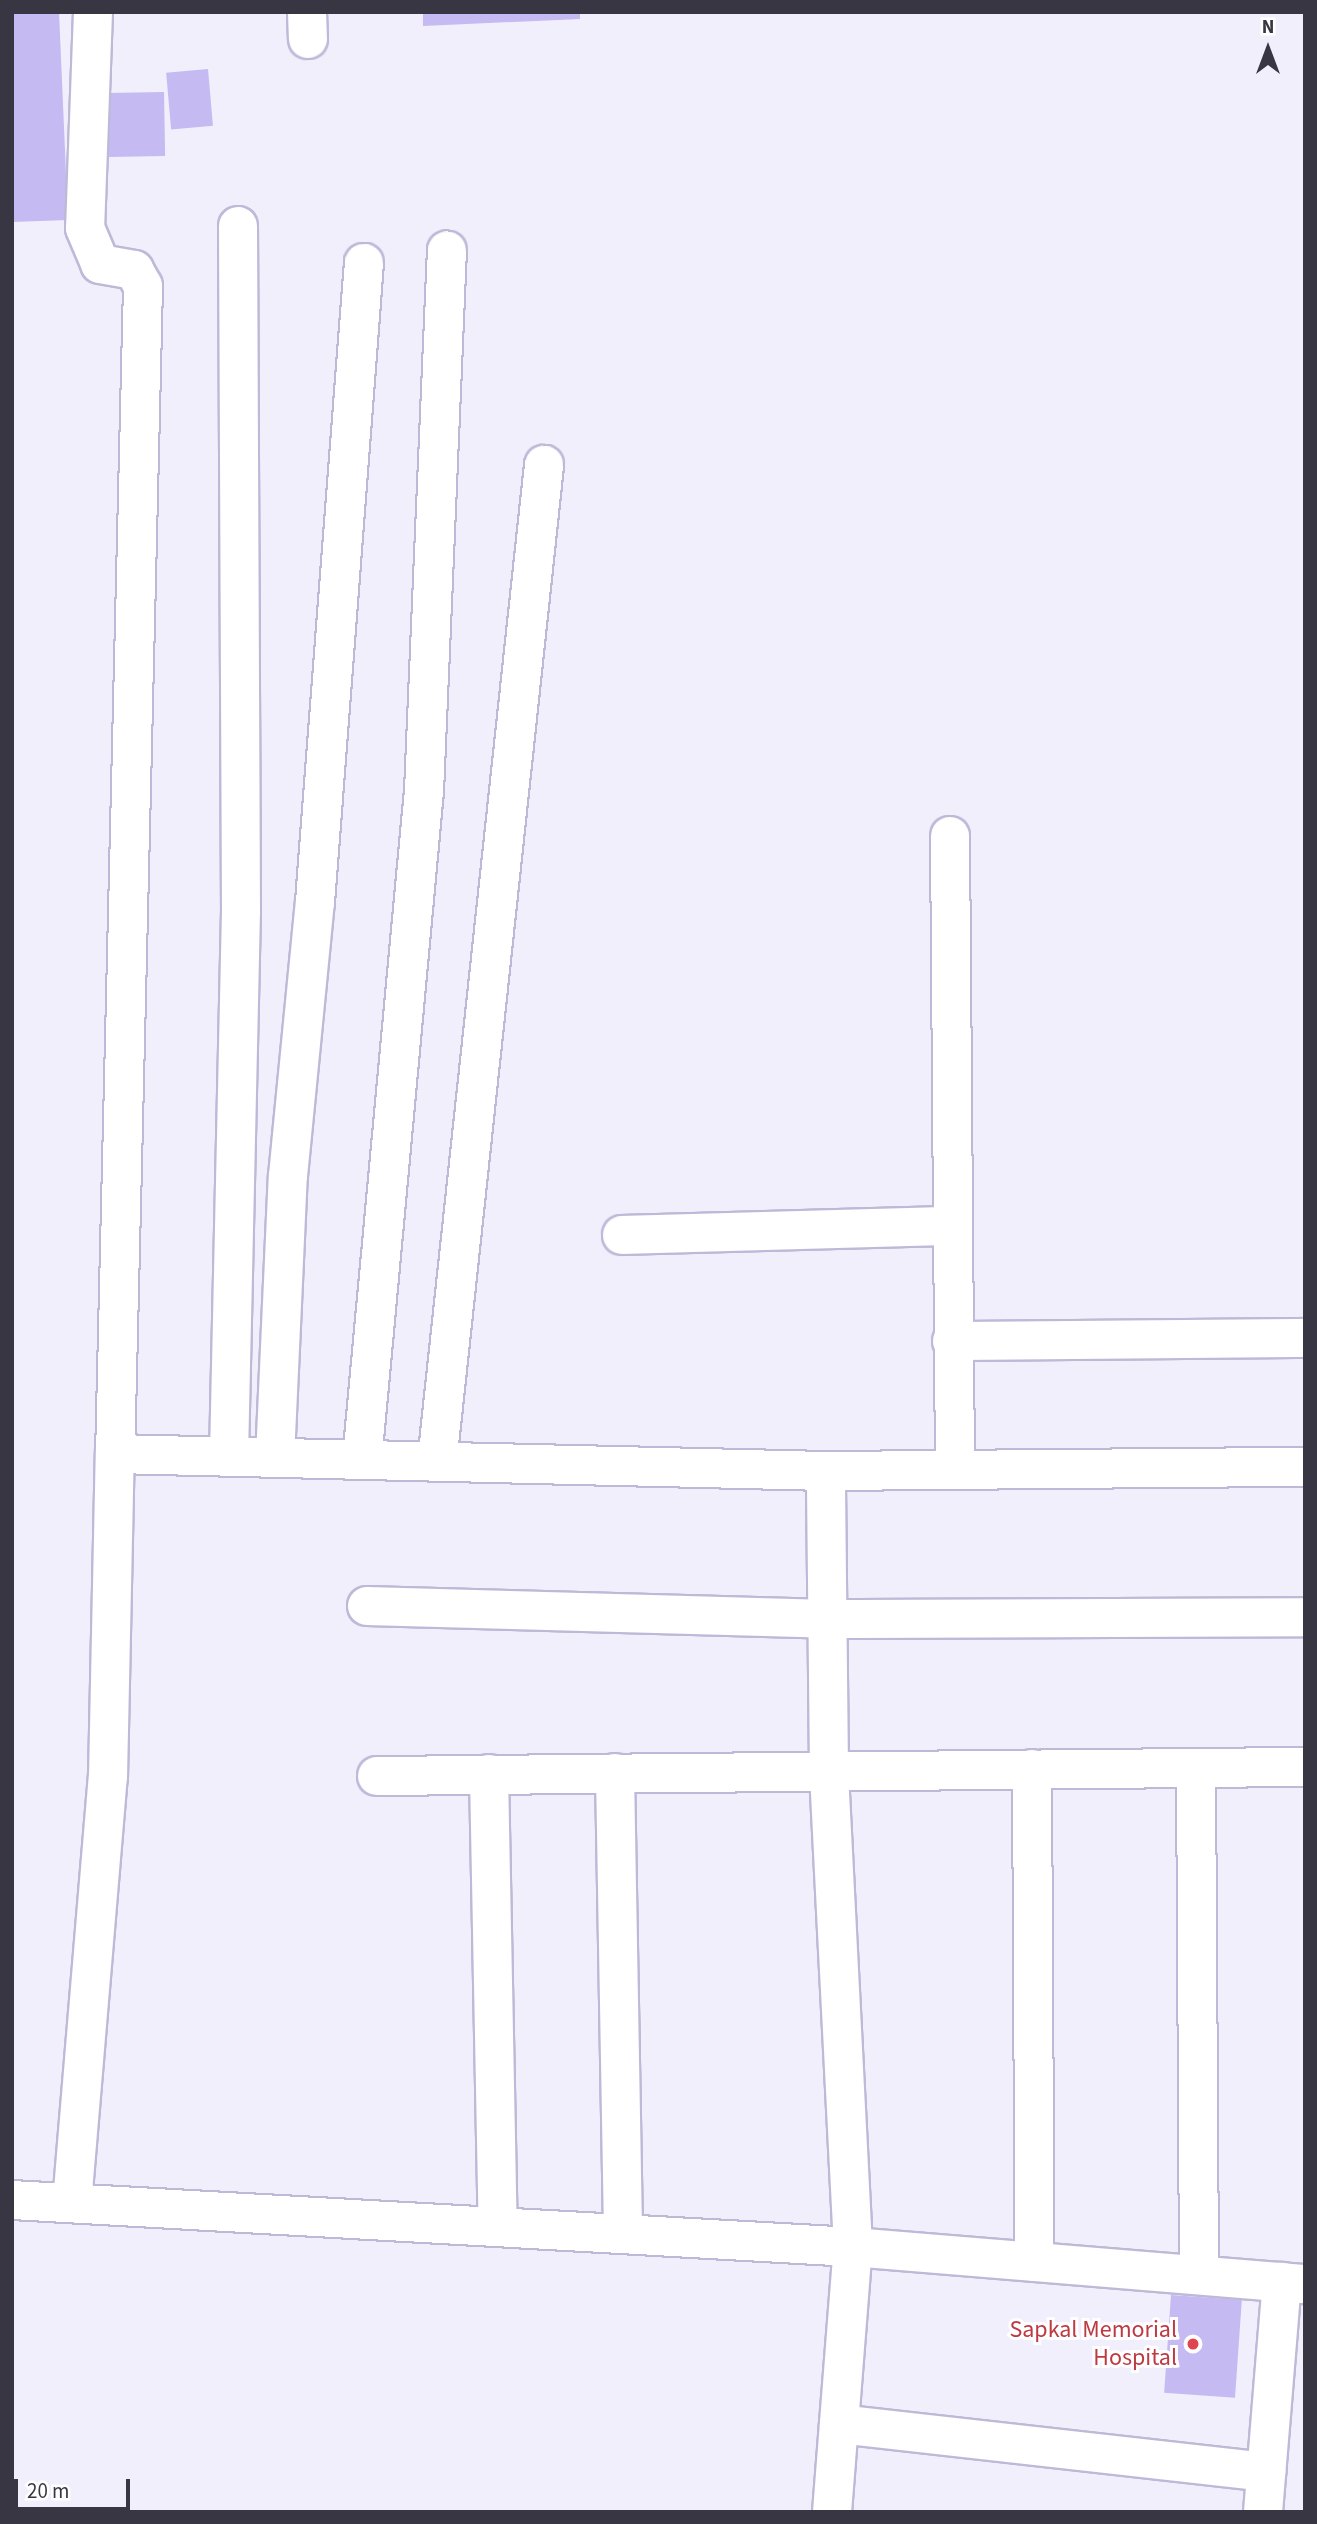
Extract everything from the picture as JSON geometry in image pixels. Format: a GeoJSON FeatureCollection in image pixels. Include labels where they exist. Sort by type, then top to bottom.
{"type":"FeatureCollection","features":[{"type":"Feature","properties":{"kind":"street"},"geometry":{"type":"LineString","coordinates":[[72,2203],[107,1777],[143,286],[134,270],[100,264],[85,228],[93,12]]}},
{"type":"Feature","properties":{"kind":"street"},"geometry":{"type":"LineString","coordinates":[[229,1457],[241,912],[238,226]]}},
{"type":"Feature","properties":{"kind":"street"},"geometry":{"type":"LineString","coordinates":[[362,1460],[424,791],[447,250]]}},
{"type":"Feature","properties":{"kind":"street"},"geometry":{"type":"LineString","coordinates":[[275,1458],[288,1176],[315,902],[364,263]]}},
{"type":"Feature","properties":{"kind":"street"},"geometry":{"type":"LineString","coordinates":[[437,1462],[544,465]]}},
{"type":"Feature","properties":{"kind":"street"},"geometry":{"type":"LineString","coordinates":[[950,836],[955,1469]]}},
{"type":"Feature","properties":{"kind":"street"},"geometry":{"type":"LineString","coordinates":[[622,1235],[953,1226]]}},
{"type":"Feature","properties":{"kind":"street"},"geometry":{"type":"LineString","coordinates":[[952,1341],[1305,1338]]}},
{"type":"Feature","properties":{"kind":"street"},"geometry":{"type":"LineString","coordinates":[[115,1454],[826,1471],[1305,1467]]}},
{"type":"Feature","properties":{"kind":"street"},"geometry":{"type":"LineString","coordinates":[[826,1471],[829,1771],[853,2247],[832,2512]]}},
{"type":"Feature","properties":{"kind":"street"},"geometry":{"type":"LineString","coordinates":[[367,1606],[828,1619],[1305,1617]]}},
{"type":"Feature","properties":{"kind":"street"},"geometry":{"type":"LineString","coordinates":[[377,1776],[1305,1767]]}},
{"type":"Feature","properties":{"kind":"street"},"geometry":{"type":"LineString","coordinates":[[1196,1768],[1199,2275]]}},
{"type":"Feature","properties":{"kind":"street"},"geometry":{"type":"LineString","coordinates":[[1032,1769],[1035,2262]]}},
{"type":"Feature","properties":{"kind":"street"},"geometry":{"type":"LineString","coordinates":[[615,1773],[623,2234]]}},
{"type":"Feature","properties":{"kind":"street"},"geometry":{"type":"LineString","coordinates":[[489,1774],[498,2227]]}},
{"type":"Feature","properties":{"kind":"street"},"geometry":{"type":"LineString","coordinates":[[12,2200],[853,2247],[1293,2283],[1266,2472],[1263,2512]]}},
{"type":"Feature","properties":{"kind":"street"},"geometry":{"type":"LineString","coordinates":[[839,2424],[1266,2472]]}},
{"type":"Feature","properties":{"kind":"building"},"geometry":{"type":"Polygon","coordinates":[[[59,12],[68,220],[12,222],[12,14],[59,12]]]}},
{"type":"Feature","properties":{"kind":"building"},"geometry":{"type":"Polygon","coordinates":[[[423,12],[580,12],[580,19],[423,26],[423,12]]]}},
{"type":"Feature","properties":{"kind":"building"},"geometry":{"type":"Polygon","coordinates":[[[208,69],[213,126],[171,129],[166,73],[208,69]]]}},
{"type":"Feature","properties":{"kind":"building"},"geometry":{"type":"Polygon","coordinates":[[[164,92],[165,156],[107,157],[106,93],[164,92]]]}},
{"type":"Feature","properties":{"kind":"building"},"geometry":{"type":"Polygon","coordinates":[[[1171,2295],[1242,2300],[1235,2398],[1164,2393],[1171,2295]]]}},
{"type":"Feature","properties":{"kind":"place","name":"Sapkal Memorial Hospital"},"geometry":{"type":"Point","coordinates":[1193,2344]}}]}
